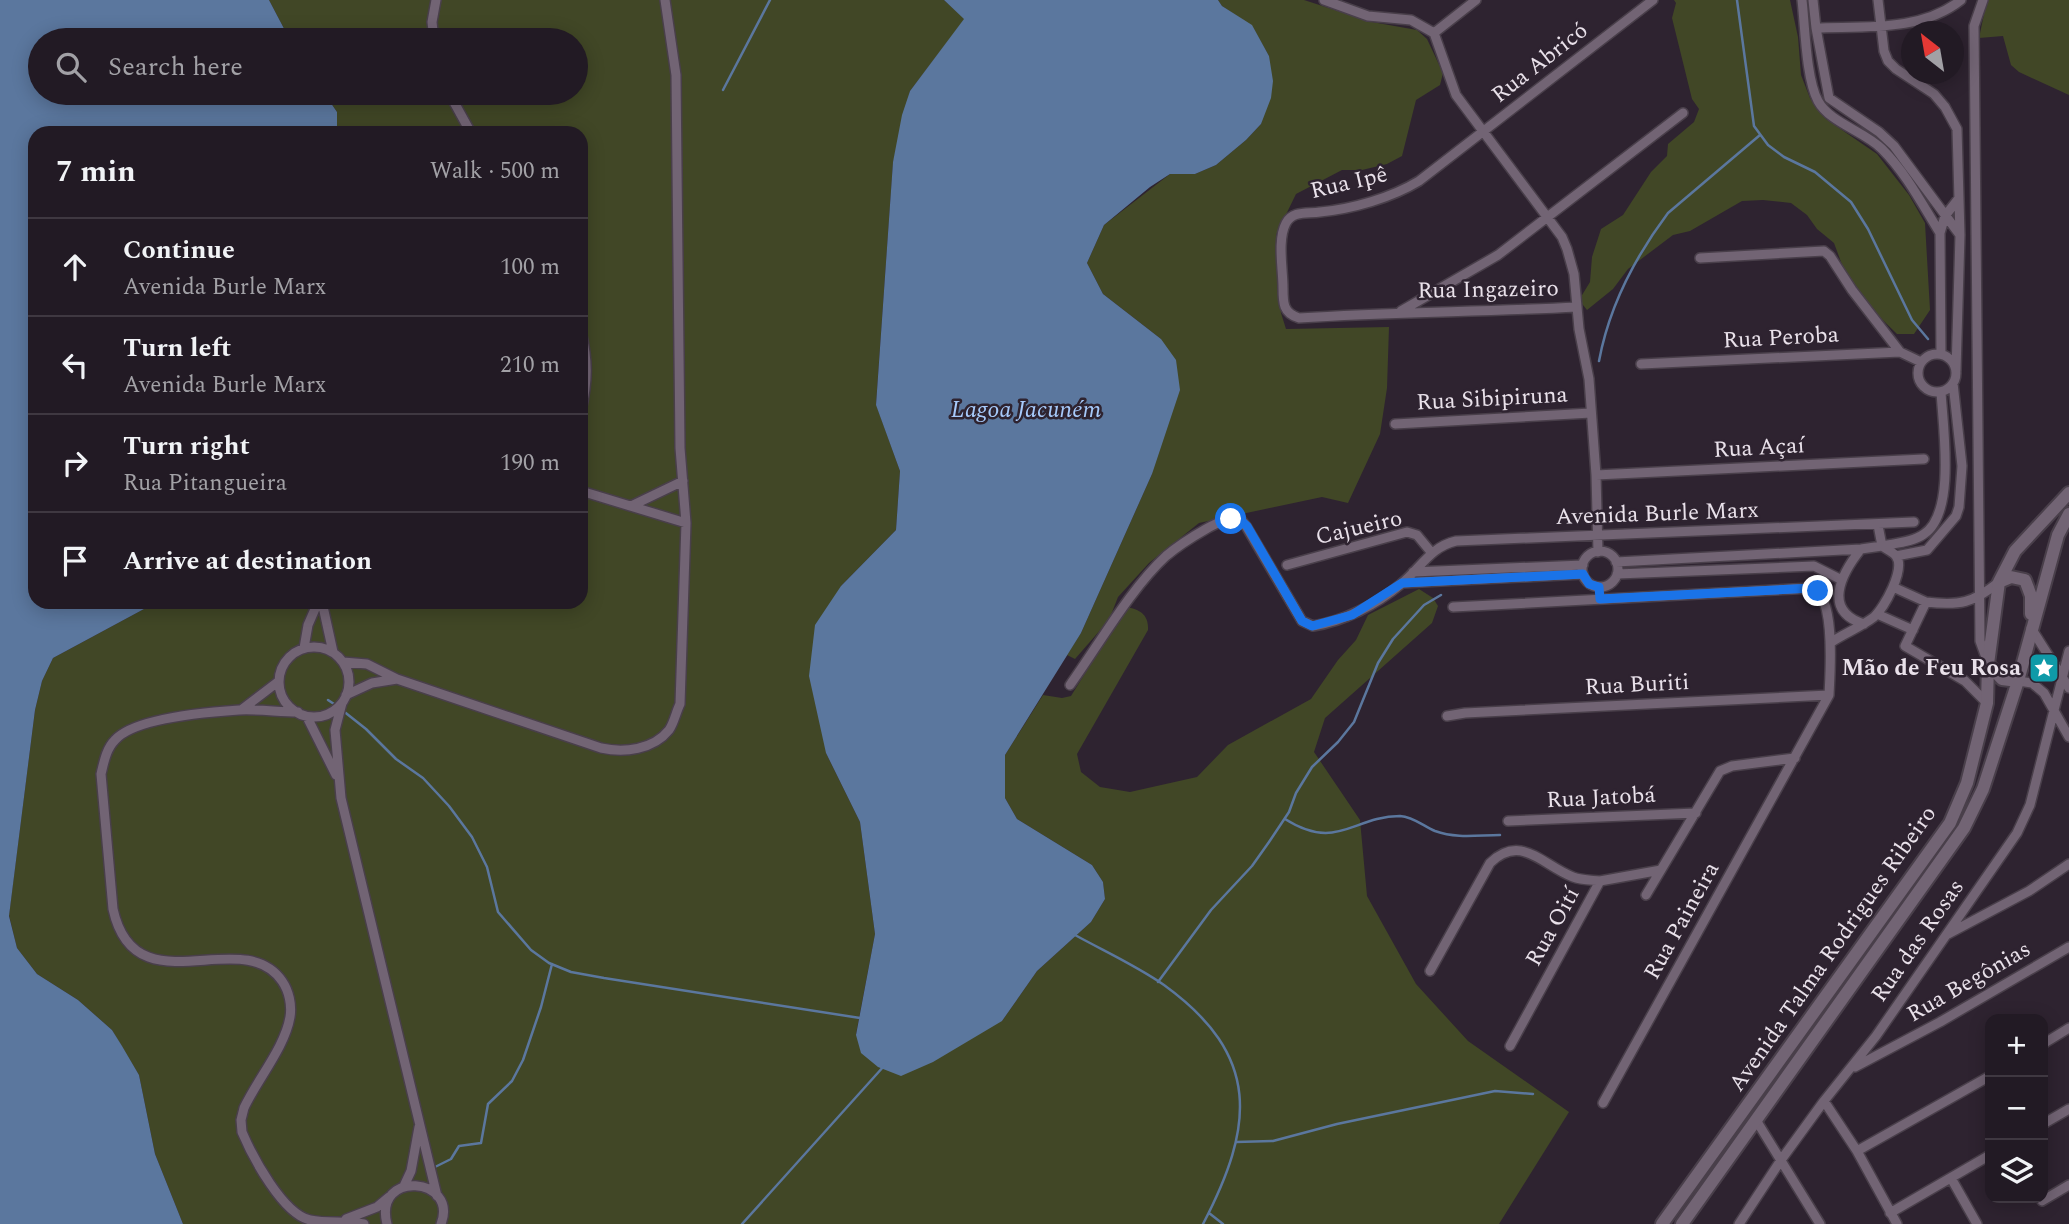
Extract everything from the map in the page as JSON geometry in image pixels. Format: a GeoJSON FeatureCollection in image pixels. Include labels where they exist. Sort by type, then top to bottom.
{"type":"FeatureCollection","features":[{"type":"Feature","properties":{"kind":"main road","name":"Avenida Talma Rodrigues Ribeiro"},"geometry":{"type":"LineString","coordinates":[[1662,1224],[1950,823],[1967,783],[1987,703],[1988,663],[1999,582],[2015,551],[2069,493]]}},
{"type":"Feature","properties":{"kind":"main road","name":"Avenida Talma Rodrigues Ribeiro"},"geometry":{"type":"LineString","coordinates":[[1682,1224],[1964,828],[1983,789],[2018,681],[2058,535],[2069,514]]}},
{"type":"Feature","properties":{"kind":"main road"},"geometry":{"type":"LineString","coordinates":[[1999,582],[2011,577],[2025,580],[2031,596],[2031,628]]}},
{"type":"Feature","properties":{"kind":"main road"},"geometry":{"type":"LineString","coordinates":[[1988,663],[2002,679],[2018,681]]}},
{"type":"Feature","properties":{"kind":"street"},"geometry":{"type":"LineString","coordinates":[[433,28],[436,0]]}},
{"type":"Feature","properties":{"kind":"street"},"geometry":{"type":"LineString","coordinates":[[343,662],[367,664],[397,679],[619,752],[654,742],[669,729],[680,704],[686,523],[680,448],[676,75],[665,0]]}},
{"type":"Feature","properties":{"kind":"street"},"geometry":{"type":"LineString","coordinates":[[1324,0],[1368,16],[1411,20],[1433,33],[1456,95],[1567,249],[1574,274],[1589,379],[1598,552]]}},
{"type":"Feature","properties":{"kind":"street"},"geometry":{"type":"LineString","coordinates":[[1433,33],[1476,0]]}},
{"type":"Feature","properties":{"kind":"street","name":"Rua Abricó"},"geometry":{"type":"LineString","coordinates":[[1483,131],[1653,0]]}},
{"type":"Feature","properties":{"kind":"street"},"geometry":{"type":"LineString","coordinates":[[1802,0],[1812,88],[1818,102],[1880,147],[1902,172],[1940,233]]}},
{"type":"Feature","properties":{"kind":"street"},"geometry":{"type":"LineString","coordinates":[[1813,0],[1829,98],[1879,132],[1894,146],[1960,235]]}},
{"type":"Feature","properties":{"kind":"street"},"geometry":{"type":"LineString","coordinates":[[1878,0],[1884,51],[1888,61],[1934,94],[1957,129],[1960,235],[1954,383],[1962,466],[1959,507],[1956,516],[1927,550],[1896,556]]}},
{"type":"Feature","properties":{"kind":"street"},"geometry":{"type":"LineString","coordinates":[[1816,27],[1882,25],[1925,20],[1946,12],[1961,0]]}},
{"type":"Feature","properties":{"kind":"street"},"geometry":{"type":"LineString","coordinates":[[1983,0],[1974,26],[1980,641],[1988,663]]}},
{"type":"Feature","properties":{"kind":"street"},"geometry":{"type":"LineString","coordinates":[[456,105],[467,126]]}},
{"type":"Feature","properties":{"kind":"street"},"geometry":{"type":"LineString","coordinates":[[1399,312],[1498,255],[1683,113]]}},
{"type":"Feature","properties":{"kind":"street","name":"Rua Ipê"},"geometry":{"type":"LineString","coordinates":[[1399,312],[1299,318],[1292,316],[1283,304],[1282,235],[1286,222],[1297,214],[1347,208],[1407,188],[1483,131]]}},
{"type":"Feature","properties":{"kind":"street"},"geometry":{"type":"LineString","coordinates":[[1941,354],[1940,233],[1945,216],[1959,198]]}},
{"type":"Feature","properties":{"kind":"street"},"geometry":{"type":"LineString","coordinates":[[1700,258],[1824,251],[1900,352]]}},
{"type":"Feature","properties":{"kind":"street","name":"Rua Ingazeiro"},"geometry":{"type":"LineString","coordinates":[[1399,312],[1481,312],[1577,307]]}},
{"type":"Feature","properties":{"kind":"street","name":"Rua Peroba"},"geometry":{"type":"LineString","coordinates":[[1641,364],[1900,352],[1921,362]]}},
{"type":"Feature","properties":{"kind":"street"},"geometry":{"type":"LineString","coordinates":[[1954,383],[1941,393],[1928,391],[1917,375],[1921,362],[1929,355],[1941,354],[1948,357],[1956,371]]}},
{"type":"Feature","properties":{"kind":"street","name":"Avenida Burle Marx"},"geometry":{"type":"LineString","coordinates":[[1616,562],[1861,549],[1923,535],[1934,526],[1940,516],[1945,491],[1941,393]]}},
{"type":"Feature","properties":{"kind":"street","name":"Rua Sibipiruna"},"geometry":{"type":"LineString","coordinates":[[1395,424],[1591,413]]}},
{"type":"Feature","properties":{"kind":"street","name":"Rua Açaí"},"geometry":{"type":"LineString","coordinates":[[1596,475],[1924,459]]}},
{"type":"Feature","properties":{"kind":"street"},"geometry":{"type":"LineString","coordinates":[[631,506],[683,481]]}},
{"type":"Feature","properties":{"kind":"street"},"geometry":{"type":"LineString","coordinates":[[588,493],[686,523]]}},
{"type":"Feature","properties":{"kind":"street","name":"Avenida Burle Marx"},"geometry":{"type":"LineString","coordinates":[[1070,685],[1140,585],[1164,558],[1181,544],[1219,522],[1238,518],[1307,625],[1323,624],[1352,615],[1402,583],[1431,552],[1445,543],[1456,541],[1913,522]]}},
{"type":"Feature","properties":{"kind":"street"},"geometry":{"type":"LineString","coordinates":[[1830,643],[1877,614],[1893,587],[1898,563],[1896,556],[1882,546],[1878,525]]}},
{"type":"Feature","properties":{"kind":"street","name":"Cajueiro"},"geometry":{"type":"LineString","coordinates":[[1287,565],[1407,532],[1417,535],[1431,552]]}},
{"type":"Feature","properties":{"kind":"street"},"geometry":{"type":"LineString","coordinates":[[1846,632],[1846,615],[1839,600],[1842,580],[1861,549]]}},
{"type":"Feature","properties":{"kind":"street"},"geometry":{"type":"LineString","coordinates":[[1598,552],[1608,554],[1616,562],[1617,573],[1611,583],[1599,587],[1589,584],[1583,569],[1587,557],[1598,552]]}},
{"type":"Feature","properties":{"kind":"street"},"geometry":{"type":"LineString","coordinates":[[1617,573],[1815,566],[1842,580]]}},
{"type":"Feature","properties":{"kind":"street"},"geometry":{"type":"LineString","coordinates":[[1413,572],[1583,569]]}},
{"type":"Feature","properties":{"kind":"street","name":"Avenida Burle Marx"},"geometry":{"type":"LineString","coordinates":[[1402,583],[1583,569]]}},
{"type":"Feature","properties":{"kind":"street"},"geometry":{"type":"LineString","coordinates":[[1893,587],[1926,602],[1957,604],[1981,596],[1999,582]]}},
{"type":"Feature","properties":{"kind":"street"},"geometry":{"type":"LineString","coordinates":[[1599,587],[1600,599]]}},
{"type":"Feature","properties":{"kind":"street"},"geometry":{"type":"LineString","coordinates":[[1453,607],[1813,588],[1825,603],[1830,643],[1829,695]]}},
{"type":"Feature","properties":{"kind":"street"},"geometry":{"type":"LineString","coordinates":[[1926,602],[1905,646],[1965,681],[1987,703]]}},
{"type":"Feature","properties":{"kind":"street"},"geometry":{"type":"LineString","coordinates":[[304,648],[308,625],[316,609]]}},
{"type":"Feature","properties":{"kind":"street"},"geometry":{"type":"LineString","coordinates":[[322,609],[334,652],[349,675],[348,690],[335,730],[344,812],[438,1196],[443,1207],[443,1222]]}},
{"type":"Feature","properties":{"kind":"street"},"geometry":{"type":"LineString","coordinates":[[1877,614],[1913,630]]}},
{"type":"Feature","properties":{"kind":"street"},"geometry":{"type":"LineString","coordinates":[[1846,615],[1864,624]]}},
{"type":"Feature","properties":{"kind":"street"},"geometry":{"type":"LineString","coordinates":[[2031,628],[2069,688]]}},
{"type":"Feature","properties":{"kind":"street"},"geometry":{"type":"LineString","coordinates":[[334,652],[319,647],[304,648],[291,655],[282,666],[279,681],[281,696],[289,707],[302,715],[339,779]]}},
{"type":"Feature","properties":{"kind":"street","name":"Rua das Rosas"},"geometry":{"type":"LineString","coordinates":[[1741,1223],[1781,1160],[1851,1069],[2017,833],[2030,804],[2069,651]]}},
{"type":"Feature","properties":{"kind":"street"},"geometry":{"type":"LineString","coordinates":[[364,1224],[307,1220],[288,1209],[242,1132],[244,1108],[290,1018],[290,1004],[282,981],[262,964],[243,960],[159,961],[142,954],[127,943],[117,927],[113,909],[101,774],[105,756],[115,740],[129,728],[241,710],[302,715],[331,713],[344,699],[372,683],[397,679]]}},
{"type":"Feature","properties":{"kind":"street"},"geometry":{"type":"LineString","coordinates":[[241,710],[279,681]]}},
{"type":"Feature","properties":{"kind":"street"},"geometry":{"type":"LineString","coordinates":[[2018,681],[2038,687],[2069,737]]}},
{"type":"Feature","properties":{"kind":"street","name":"Rua Buriti"},"geometry":{"type":"LineString","coordinates":[[1447,716],[1829,695]]}},
{"type":"Feature","properties":{"kind":"street","name":"Rua Paineira"},"geometry":{"type":"LineString","coordinates":[[1603,1103],[1829,695]]}},
{"type":"Feature","properties":{"kind":"street"},"geometry":{"type":"LineString","coordinates":[[1646,895],[1720,771],[1732,765],[1795,758]]}},
{"type":"Feature","properties":{"kind":"street","name":"Rua Jatobá"},"geometry":{"type":"LineString","coordinates":[[1508,821],[1696,813]]}},
{"type":"Feature","properties":{"kind":"street"},"geometry":{"type":"LineString","coordinates":[[1430,971],[1490,863],[1500,853],[1511,849],[1521,850],[1572,876],[1600,881]]}},
{"type":"Feature","properties":{"kind":"street"},"geometry":{"type":"LineString","coordinates":[[1946,935],[2029,891],[2069,864]]}},
{"type":"Feature","properties":{"kind":"street","name":"Rua Oití"},"geometry":{"type":"LineString","coordinates":[[1510,1046],[1600,881],[1661,870]]}},
{"type":"Feature","properties":{"kind":"street","name":"Rua Begônias"},"geometry":{"type":"LineString","coordinates":[[1851,1069],[1940,1022],[2069,947]]}},
{"type":"Feature","properties":{"kind":"street"},"geometry":{"type":"LineString","coordinates":[[2048,1041],[2069,1028]]}},
{"type":"Feature","properties":{"kind":"street"},"geometry":{"type":"LineString","coordinates":[[1857,1152],[1988,1077]]}},
{"type":"Feature","properties":{"kind":"street"},"geometry":{"type":"LineString","coordinates":[[1824,1101],[1857,1152],[1897,1224]]}},
{"type":"Feature","properties":{"kind":"street"},"geometry":{"type":"LineString","coordinates":[[2048,1121],[2069,1109]]}},
{"type":"Feature","properties":{"kind":"street"},"geometry":{"type":"LineString","coordinates":[[1756,1120],[1820,1224]]}},
{"type":"Feature","properties":{"kind":"street"},"geometry":{"type":"LineString","coordinates":[[404,1186],[411,1171],[420,1122]]}},
{"type":"Feature","properties":{"kind":"street"},"geometry":{"type":"LineString","coordinates":[[1891,1213],[1985,1158]]}},
{"type":"Feature","properties":{"kind":"street"},"geometry":{"type":"LineString","coordinates":[[1951,1178],[1977,1224]]}},
{"type":"Feature","properties":{"kind":"street"},"geometry":{"type":"LineString","coordinates":[[337,1221],[377,1207],[404,1186],[416,1184],[428,1188],[438,1196]]}},
{"type":"Feature","properties":{"kind":"street"},"geometry":{"type":"LineString","coordinates":[[2048,1197],[2069,1185]]}},
{"type":"Feature","properties":{"kind":"street"},"geometry":{"type":"LineString","coordinates":[[387,1224],[384,1215],[387,1203],[394,1193]]}},
{"type":"Feature","properties":{"kind":"green space"},"geometry":{"type":"Polygon","coordinates":[[[269,0],[944,0],[965,19],[910,91],[893,163],[876,404],[900,471],[896,530],[841,586],[826,753],[860,822],[875,934],[856,1034],[1002,1021],[1037,971],[1091,922],[1105,899],[1103,882],[1092,865],[1017,819],[1005,798],[1005,755],[1043,695],[1062,698],[1071,696],[1126,607],[1143,614],[1148,630],[1077,754],[1081,772],[1100,787],[1130,792],[1197,777],[1228,745],[1311,699],[1338,660],[1356,640],[1368,615],[1419,589],[1433,598],[1438,606],[1432,623],[1325,718],[1314,752],[1360,820],[1367,896],[1416,984],[1468,1041],[1569,1112],[1499,1224],[183,1224],[155,1154],[139,1075],[112,1030],[78,1000],[37,974],[17,948],[9,915],[35,710],[42,681],[53,658],[144,609],[588,609],[588,126],[337,126],[337,112],[332,105],[588,105],[588,28],[284,28],[269,0]]]}},
{"type":"Feature","properties":{"kind":"green space"},"geometry":{"type":"Polygon","coordinates":[[[1218,0],[1304,0],[1372,22],[1417,30],[1427,39],[1443,73],[1440,85],[1416,100],[1402,156],[1387,164],[1362,170],[1342,170],[1296,194],[1276,235],[1281,313],[1286,329],[1389,327],[1387,388],[1380,434],[1348,503],[1322,497],[1199,523],[1149,563],[1118,597],[1109,620],[1075,659],[1067,655],[1081,633],[1152,474],[1161,339],[1103,294],[1087,263],[1104,225],[1170,174],[1195,174],[1216,165],[1261,124],[1269,56],[1252,26],[1222,6],[1218,0]]]}},
{"type":"Feature","properties":{"kind":"green space"},"geometry":{"type":"Polygon","coordinates":[[[1674,0],[1790,0],[1798,37],[1801,75],[1810,98],[1826,119],[1877,154],[1909,195],[1925,223],[1930,310],[1914,334],[1897,334],[1851,289],[1834,243],[1817,229],[1807,215],[1791,203],[1763,200],[1742,201],[1690,231],[1673,235],[1628,269],[1613,289],[1587,310],[1579,300],[1590,282],[1592,257],[1601,229],[1623,215],[1651,172],[1667,156],[1668,144],[1694,122],[1699,109],[1692,99],[1672,18],[1676,3],[1674,0]]]}},
{"type":"Feature","properties":{"kind":"green space"},"geometry":{"type":"Polygon","coordinates":[[[1987,0],[2069,0],[2069,95],[2019,72],[2011,65],[2003,36],[1979,38],[1987,0]]]}},
{"type":"Feature","properties":{"kind":"water"},"geometry":{"type":"Polygon","coordinates":[[[0,0],[269,0],[284,28],[28,28],[28,105],[332,105],[337,112],[337,126],[28,126],[28,609],[144,609],[53,658],[42,681],[35,710],[9,916],[17,948],[37,974],[78,1000],[112,1030],[139,1075],[155,1154],[183,1224],[0,1224],[0,0]]]}},
{"type":"Feature","properties":{"kind":"water","name":"Lagoa Jacuném"},"geometry":{"type":"Polygon","coordinates":[[[944,0],[1218,0],[1222,6],[1252,25],[1269,56],[1273,81],[1271,98],[1261,124],[1246,140],[1216,165],[1195,174],[1170,174],[1150,187],[1104,225],[1087,263],[1103,294],[1161,339],[1176,360],[1180,390],[1152,474],[1081,633],[1005,755],[1005,798],[1017,819],[1092,865],[1103,882],[1105,899],[1091,922],[1037,971],[1002,1021],[933,1062],[901,1076],[878,1067],[861,1053],[856,1035],[875,934],[860,822],[826,753],[809,676],[815,625],[841,586],[896,530],[900,471],[876,405],[893,162],[902,115],[910,91],[964,19],[944,0]]]}},
{"type":"Feature","properties":{"kind":"waterway"},"geometry":{"type":"LineString","coordinates":[[723,90],[770,0]]}},
{"type":"Feature","properties":{"kind":"waterway"},"geometry":{"type":"LineString","coordinates":[[1737,0],[1754,126],[1768,145],[1784,157],[1815,172],[1851,202],[1868,229],[1912,320],[1928,339]]}},
{"type":"Feature","properties":{"kind":"waterway"},"geometry":{"type":"LineString","coordinates":[[1599,361],[1609,321],[1625,283],[1668,213],[1760,135]]}},
{"type":"Feature","properties":{"kind":"waterway"},"geometry":{"type":"LineString","coordinates":[[1158,982],[1211,910],[1252,866],[1289,812],[1296,793],[1312,767],[1354,722],[1378,663],[1393,639],[1424,605],[1441,595]]}},
{"type":"Feature","properties":{"kind":"waterway"},"geometry":{"type":"LineString","coordinates":[[328,700],[337,706]]}},
{"type":"Feature","properties":{"kind":"waterway"},"geometry":{"type":"LineString","coordinates":[[342,710],[396,759],[423,778],[449,806],[472,837],[487,867],[498,912],[531,950],[549,963],[571,972],[604,978],[860,1018]]}},
{"type":"Feature","properties":{"kind":"waterway"},"geometry":{"type":"LineString","coordinates":[[1285,819],[1303,828],[1332,833],[1384,817],[1400,816],[1451,835],[1500,835]]}},
{"type":"Feature","properties":{"kind":"waterway"},"geometry":{"type":"LineString","coordinates":[[1075,935],[1164,985],[1196,1012],[1219,1039],[1233,1066],[1239,1094],[1239,1124],[1220,1189],[1203,1224]]}},
{"type":"Feature","properties":{"kind":"waterway"},"geometry":{"type":"LineString","coordinates":[[433,1168],[451,1159],[459,1146],[481,1143],[488,1104],[512,1081],[523,1060],[552,964]]}},
{"type":"Feature","properties":{"kind":"waterway"},"geometry":{"type":"LineString","coordinates":[[742,1224],[884,1066]]}},
{"type":"Feature","properties":{"kind":"waterway"},"geometry":{"type":"LineString","coordinates":[[1236,1142],[1273,1141],[1337,1124],[1495,1091],[1533,1094]]}},
{"type":"Feature","properties":{"kind":"waterway"},"geometry":{"type":"LineString","coordinates":[[1209,1213],[1223,1224]]}},
{"type":"Feature","properties":{"kind":"place","name":"Mão de Feu Rosa"},"geometry":{"type":"Point","coordinates":[2044,668]}},
{"type":"Feature","properties":{"kind":"route"},"geometry":{"type":"LineString","coordinates":[[1231,519],[1238,518],[1247,526],[1302,621],[1312,626],[1352,615],[1402,583],[1583,574],[1589,584],[1599,587],[1600,599],[1813,588],[1818,591]]}}]}
